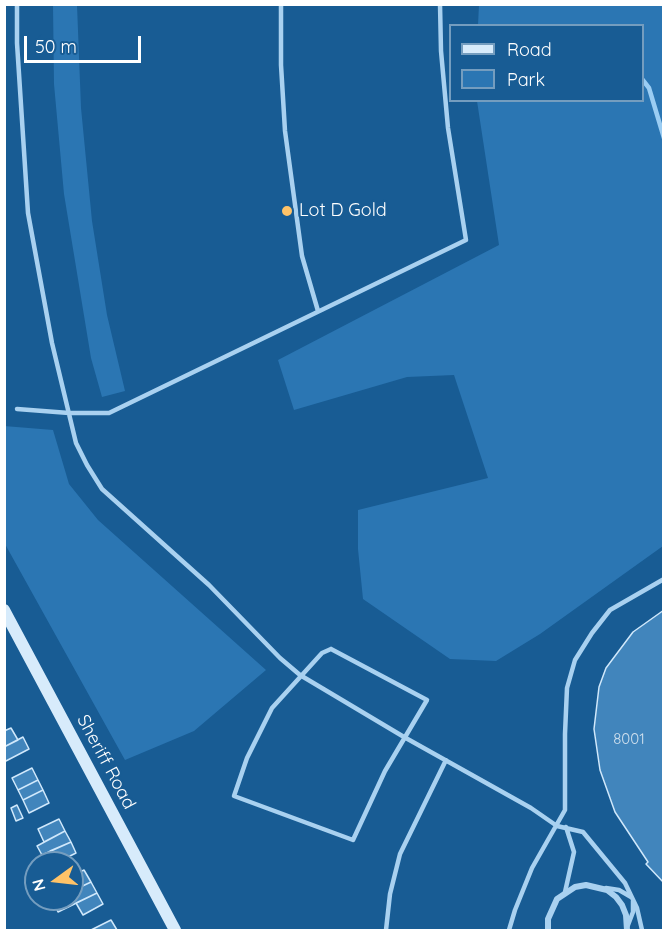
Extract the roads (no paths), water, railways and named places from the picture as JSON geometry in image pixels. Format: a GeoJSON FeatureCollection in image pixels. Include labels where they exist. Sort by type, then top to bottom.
{"type":"FeatureCollection","features":[{"type":"Feature","properties":{"kind":"main road","name":"Sheriff Road"},"geometry":{"type":"LineString","coordinates":[[4,610],[175,930]]}},
{"type":"Feature","properties":{"kind":"street"},"geometry":{"type":"LineString","coordinates":[[548,930],[551,908],[565,892],[575,887],[597,886],[616,897],[622,905],[627,928]]}},
{"type":"Feature","properties":{"kind":"lane"},"geometry":{"type":"LineString","coordinates":[[17,4],[17,43],[28,213],[52,343],[76,443],[102,489],[208,585],[280,658],[300,675],[404,737],[531,808],[557,826],[583,832],[625,883],[633,898],[642,930]]}},
{"type":"Feature","properties":{"kind":"lane"},"geometry":{"type":"LineString","coordinates":[[281,4],[286,142],[302,256],[318,311]]}},
{"type":"Feature","properties":{"kind":"lane"},"geometry":{"type":"LineString","coordinates":[[17,409],[109,413],[466,240],[448,128],[441,51],[440,4]]}},
{"type":"Feature","properties":{"kind":"lane"},"geometry":{"type":"LineString","coordinates":[[509,930],[532,868],[565,810],[567,688],[575,660],[591,633],[610,610],[663,579]]}},
{"type":"Feature","properties":{"kind":"lane"},"geometry":{"type":"LineString","coordinates":[[331,649],[427,700],[372,797],[353,840],[234,796],[246,758],[272,708],[300,675],[321,653],[331,649]]}},
{"type":"Feature","properties":{"kind":"lane"},"geometry":{"type":"LineString","coordinates":[[386,930],[390,894],[400,854],[446,760]]}},
{"type":"Feature","properties":{"kind":"lane"},"geometry":{"type":"LineString","coordinates":[[565,892],[574,852],[566,827]]}},
{"type":"Feature","properties":{"kind":"lane"},"geometry":{"type":"LineString","coordinates":[[597,886],[619,890],[633,898]]}},
{"type":"Feature","properties":{"kind":"lane"},"geometry":{"type":"LineString","coordinates":[[627,928],[633,912],[633,898]]}},
{"type":"Feature","properties":{"kind":"waterway"},"geometry":{"type":"LineString","coordinates":[[644,82],[649,88],[664,138]]}},
{"type":"Feature","properties":{"kind":"place","name":"Lot D Gold"},"geometry":{"type":"Point","coordinates":[287,211]}}]}
